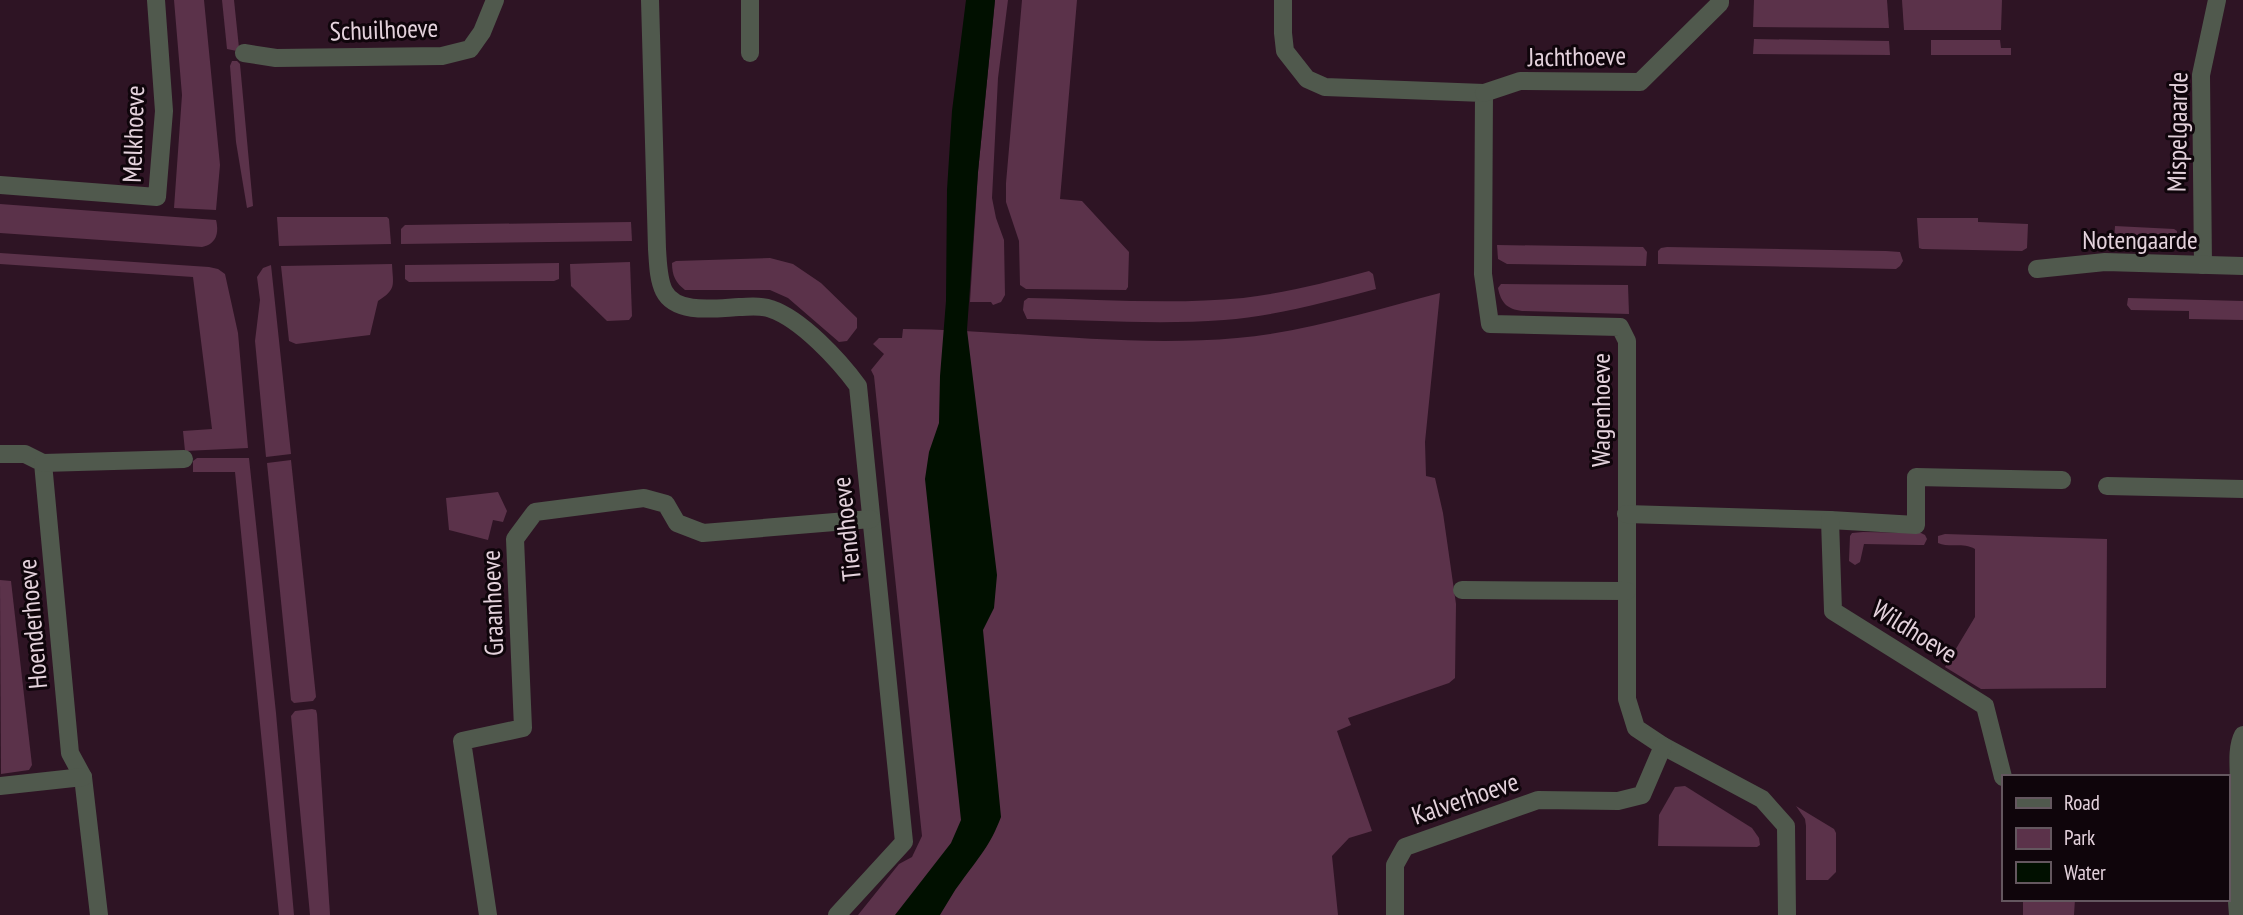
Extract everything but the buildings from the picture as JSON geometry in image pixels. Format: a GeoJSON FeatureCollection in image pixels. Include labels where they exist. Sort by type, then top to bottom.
{"type":"FeatureCollection","features":[{"type":"Feature","properties":{"kind":"street","name":"Melkhoeve"},"geometry":{"type":"LineString","coordinates":[[0,185],[157,197],[164,111],[156,0]]}},
{"type":"Feature","properties":{"kind":"street","name":"Schuilhoeve"},"geometry":{"type":"LineString","coordinates":[[244,53],[276,58],[442,56],[470,49],[482,32],[495,0]]}},
{"type":"Feature","properties":{"kind":"street","name":"Tiendhoeve"},"geometry":{"type":"LineString","coordinates":[[650,0],[657,249],[660,279],[665,293],[677,304],[692,308],[767,307],[785,315],[840,361],[858,386],[904,842],[837,915]]}},
{"type":"Feature","properties":{"kind":"street"},"geometry":{"type":"LineString","coordinates":[[750,0],[750,53]]}},
{"type":"Feature","properties":{"kind":"street","name":"Jachthoeve"},"geometry":{"type":"LineString","coordinates":[[1283,0],[1285,51],[1307,79],[1325,87],[1484,93],[1520,81],[1640,82],[1720,0]]}},
{"type":"Feature","properties":{"kind":"street","name":"Mispelgaarde"},"geometry":{"type":"LineString","coordinates":[[2203,265],[2201,75],[2217,0]]}},
{"type":"Feature","properties":{"kind":"street","name":"Wagenhoeve"},"geometry":{"type":"LineString","coordinates":[[1484,93],[1483,274],[1490,324],[1620,327],[1627,341],[1627,699],[1636,728],[1663,746],[1762,799],[1786,826],[1787,915]]}},
{"type":"Feature","properties":{"kind":"street","name":"Notengaarde"},"geometry":{"type":"LineString","coordinates":[[2038,269],[2105,262],[2243,266]]}},
{"type":"Feature","properties":{"kind":"street"},"geometry":{"type":"LineString","coordinates":[[0,454],[25,454],[43,463],[184,460]]}},
{"type":"Feature","properties":{"kind":"street","name":"Hoenderhoeve"},"geometry":{"type":"LineString","coordinates":[[43,463],[70,753],[83,777],[99,915]]}},
{"type":"Feature","properties":{"kind":"street"},"geometry":{"type":"LineString","coordinates":[[1626,514],[1916,525],[1916,477],[2062,480]]}},
{"type":"Feature","properties":{"kind":"street"},"geometry":{"type":"LineString","coordinates":[[2107,486],[2243,489]]}},
{"type":"Feature","properties":{"kind":"street","name":"Graanhoeve"},"geometry":{"type":"LineString","coordinates":[[488,915],[462,741],[523,728],[515,539],[535,512],[644,498],[666,504],[677,523],[703,533],[871,519]]}},
{"type":"Feature","properties":{"kind":"street","name":"Wildhoeve"},"geometry":{"type":"LineString","coordinates":[[1830,520],[1833,611],[1985,706],[2002,775]]}},
{"type":"Feature","properties":{"kind":"street"},"geometry":{"type":"LineString","coordinates":[[1462,590],[1626,591]]}},
{"type":"Feature","properties":{"kind":"street"},"geometry":{"type":"LineString","coordinates":[[2238,915],[2236,892],[2239,769],[2243,735]]}},
{"type":"Feature","properties":{"kind":"street","name":"Kalverhoeve"},"geometry":{"type":"LineString","coordinates":[[1395,915],[1395,865],[1405,847],[1538,800],[1618,801],[1642,795],[1663,746]]}},
{"type":"Feature","properties":{"kind":"street"},"geometry":{"type":"LineString","coordinates":[[0,786],[83,777]]}},
{"type":"Feature","properties":{"kind":"green space"},"geometry":{"type":"Polygon","coordinates":[[[174,0],[204,0],[220,165],[216,210],[174,208],[182,95],[174,0]]]}},
{"type":"Feature","properties":{"kind":"green space"},"geometry":{"type":"Polygon","coordinates":[[[222,0],[234,0],[239,48],[237,51],[227,49],[222,0]]]}},
{"type":"Feature","properties":{"kind":"green space"},"geometry":{"type":"Polygon","coordinates":[[[995,0],[1008,0],[998,78],[992,198],[1004,240],[1005,295],[1001,302],[993,305],[991,302],[970,302],[978,172],[995,0]]]}},
{"type":"Feature","properties":{"kind":"green space"},"geometry":{"type":"Polygon","coordinates":[[[1022,0],[1077,0],[1060,199],[1082,201],[1129,252],[1126,290],[1026,289],[1020,285],[1019,241],[1006,202],[1006,183],[1022,0]]]}},
{"type":"Feature","properties":{"kind":"green space"},"geometry":{"type":"Polygon","coordinates":[[[1754,0],[1887,0],[1889,28],[1753,27],[1754,0]]]}},
{"type":"Feature","properties":{"kind":"green space"},"geometry":{"type":"Polygon","coordinates":[[[1902,0],[2002,0],[2001,30],[1904,30],[1902,0]]]}},
{"type":"Feature","properties":{"kind":"green space"},"geometry":{"type":"Polygon","coordinates":[[[1754,39],[1889,41],[1890,55],[1753,54],[1754,39]]]}},
{"type":"Feature","properties":{"kind":"green space"},"geometry":{"type":"Polygon","coordinates":[[[1931,40],[2000,40],[2001,48],[2011,48],[2011,55],[1931,55],[1931,40]]]}},
{"type":"Feature","properties":{"kind":"green space"},"geometry":{"type":"Polygon","coordinates":[[[232,61],[240,64],[253,206],[247,208],[236,142],[230,66],[232,61]]]}},
{"type":"Feature","properties":{"kind":"green space"},"geometry":{"type":"Polygon","coordinates":[[[0,204],[216,220],[217,233],[211,243],[202,247],[0,233],[0,204]]]}},
{"type":"Feature","properties":{"kind":"green space"},"geometry":{"type":"Polygon","coordinates":[[[277,217],[387,217],[391,244],[279,246],[277,217]]]}},
{"type":"Feature","properties":{"kind":"green space"},"geometry":{"type":"Polygon","coordinates":[[[1917,218],[1978,218],[1978,222],[2028,224],[2027,248],[2022,251],[1922,249],[1919,248],[1917,218]]]}},
{"type":"Feature","properties":{"kind":"green space"},"geometry":{"type":"Polygon","coordinates":[[[631,222],[632,241],[401,244],[401,229],[405,225],[631,222]]]}},
{"type":"Feature","properties":{"kind":"green space"},"geometry":{"type":"Polygon","coordinates":[[[2115,226],[2174,229],[2177,231],[2176,245],[2116,246],[2115,226]]]}},
{"type":"Feature","properties":{"kind":"green space"},"geometry":{"type":"Polygon","coordinates":[[[1497,245],[1643,247],[1647,252],[1646,266],[1507,264],[1498,259],[1497,245]]]}},
{"type":"Feature","properties":{"kind":"green space"},"geometry":{"type":"Polygon","coordinates":[[[1667,247],[1886,251],[1900,252],[1903,261],[1896,269],[1658,264],[1658,251],[1667,247]]]}},
{"type":"Feature","properties":{"kind":"green space"},"geometry":{"type":"Polygon","coordinates":[[[0,253],[209,267],[225,274],[238,333],[248,448],[185,451],[183,431],[212,429],[193,277],[0,264],[0,253]]]}},
{"type":"Feature","properties":{"kind":"green space"},"geometry":{"type":"Polygon","coordinates":[[[770,258],[793,264],[821,283],[857,318],[857,328],[847,341],[839,342],[788,298],[770,290],[685,290],[675,279],[672,268],[672,263],[676,261],[770,258]]]}},
{"type":"Feature","properties":{"kind":"green space"},"geometry":{"type":"Polygon","coordinates":[[[630,262],[632,316],[629,320],[607,321],[571,286],[570,264],[630,262]]]}},
{"type":"Feature","properties":{"kind":"green space"},"geometry":{"type":"Polygon","coordinates":[[[559,263],[559,279],[554,281],[409,282],[405,279],[405,265],[559,263]]]}},
{"type":"Feature","properties":{"kind":"green space"},"geometry":{"type":"Polygon","coordinates":[[[392,264],[391,290],[378,301],[370,335],[296,344],[289,341],[281,266],[392,264]]]}},
{"type":"Feature","properties":{"kind":"green space"},"geometry":{"type":"Polygon","coordinates":[[[271,265],[291,454],[266,457],[255,341],[260,300],[257,277],[263,268],[271,265]]]}},
{"type":"Feature","properties":{"kind":"green space"},"geometry":{"type":"Polygon","coordinates":[[[1369,271],[1373,274],[1376,289],[1301,308],[1243,318],[1175,322],[1027,319],[1023,310],[1024,301],[1028,298],[1162,301],[1243,298],[1291,290],[1369,271]]]}},
{"type":"Feature","properties":{"kind":"green space"},"geometry":{"type":"Polygon","coordinates":[[[1501,284],[1628,285],[1629,314],[1517,310],[1509,307],[1501,298],[1498,288],[1501,284]]]}},
{"type":"Feature","properties":{"kind":"green space"},"geometry":{"type":"Polygon","coordinates":[[[1440,293],[1425,442],[1426,476],[1435,478],[1443,513],[1456,604],[1455,678],[1449,683],[1348,718],[1351,725],[1337,731],[1372,831],[1349,838],[1332,856],[1338,915],[858,915],[899,864],[912,857],[922,836],[874,376],[871,370],[884,354],[873,344],[879,338],[902,338],[903,329],[1112,340],[1195,341],[1237,338],[1314,326],[1440,293]]]}},
{"type":"Feature","properties":{"kind":"green space"},"geometry":{"type":"Polygon","coordinates":[[[2128,298],[2243,301],[2243,320],[2189,319],[2189,311],[2131,310],[2127,305],[2128,298]]]}},
{"type":"Feature","properties":{"kind":"green space"},"geometry":{"type":"Polygon","coordinates":[[[197,458],[249,458],[294,915],[279,915],[235,472],[193,472],[193,461],[197,458]]]}},
{"type":"Feature","properties":{"kind":"green space"},"geometry":{"type":"Polygon","coordinates":[[[291,460],[316,697],[313,701],[294,703],[291,700],[267,463],[291,460]]]}},
{"type":"Feature","properties":{"kind":"green space"},"geometry":{"type":"Polygon","coordinates":[[[498,492],[507,511],[503,522],[493,520],[488,540],[449,530],[446,498],[498,492]]]}},
{"type":"Feature","properties":{"kind":"green space"},"geometry":{"type":"Polygon","coordinates":[[[1852,533],[1921,533],[1927,539],[1924,545],[1864,544],[1860,562],[1855,565],[1849,561],[1850,536],[1852,533]]]}},
{"type":"Feature","properties":{"kind":"green space"},"geometry":{"type":"Polygon","coordinates":[[[1945,534],[2107,539],[2106,688],[1981,689],[1945,667],[1975,617],[1975,549],[1938,543],[1938,536],[1945,534]]]}},
{"type":"Feature","properties":{"kind":"green space"},"geometry":{"type":"Polygon","coordinates":[[[0,580],[11,581],[32,765],[29,770],[1,774],[0,580]]]}},
{"type":"Feature","properties":{"kind":"green space"},"geometry":{"type":"Polygon","coordinates":[[[316,710],[317,714],[330,915],[310,915],[291,716],[295,711],[316,710]]]}},
{"type":"Feature","properties":{"kind":"green space"},"geometry":{"type":"Polygon","coordinates":[[[1685,786],[1752,828],[1760,845],[1658,846],[1659,815],[1675,787],[1685,786]]]}},
{"type":"Feature","properties":{"kind":"green space"},"geometry":{"type":"Polygon","coordinates":[[[1796,806],[1834,829],[1836,833],[1836,872],[1828,880],[1806,880],[1806,826],[1805,819],[1796,806]]]}},
{"type":"Feature","properties":{"kind":"green space"},"geometry":{"type":"Polygon","coordinates":[[[2023,901],[2075,901],[2074,915],[2023,915],[2023,901]]]}},
{"type":"Feature","properties":{"kind":"water"},"geometry":{"type":"Polygon","coordinates":[[[966,0],[995,0],[978,172],[967,330],[997,575],[994,608],[983,630],[1001,817],[988,844],[940,915],[895,915],[951,843],[961,820],[925,479],[929,452],[939,423],[952,111],[966,0]]]}}]}
